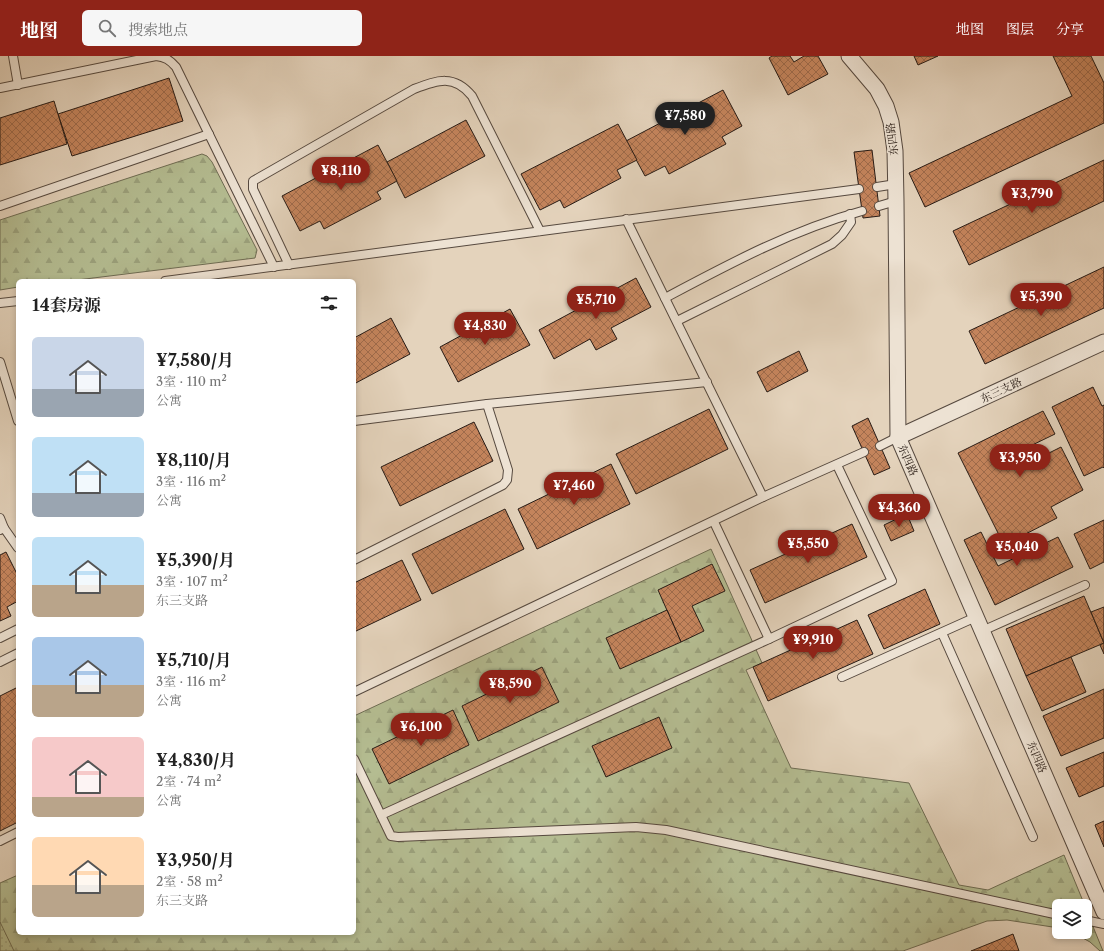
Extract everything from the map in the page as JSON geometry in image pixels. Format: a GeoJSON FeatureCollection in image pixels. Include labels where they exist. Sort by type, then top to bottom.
{"type":"FeatureCollection","features":[{"type":"Feature","properties":{"kind":"street","name":"东四路"},"geometry":{"type":"LineString","coordinates":[[849,56],[877,88],[889,115],[894,151],[896,184],[898,437],[1104,912]]}},
{"type":"Feature","properties":{"kind":"street","name":"东三支路"},"geometry":{"type":"LineString","coordinates":[[898,437],[1104,342]]}},
{"type":"Feature","properties":{"kind":"lane"},"geometry":{"type":"LineString","coordinates":[[13,56],[18,85]]}},
{"type":"Feature","properties":{"kind":"lane"},"geometry":{"type":"LineString","coordinates":[[0,88],[156,56],[171,60],[176,67],[274,267]]}},
{"type":"Feature","properties":{"kind":"lane"},"geometry":{"type":"LineString","coordinates":[[290,265],[253,189],[253,181],[414,89],[443,80],[455,81],[464,86],[472,96],[540,231]]}},
{"type":"Feature","properties":{"kind":"lane"},"geometry":{"type":"LineString","coordinates":[[0,206],[209,134]]}},
{"type":"Feature","properties":{"kind":"lane"},"geometry":{"type":"LineString","coordinates":[[877,187],[896,184]]}},
{"type":"Feature","properties":{"kind":"lane"},"geometry":{"type":"LineString","coordinates":[[181,279],[859,189]]}},
{"type":"Feature","properties":{"kind":"lane"},"geometry":{"type":"LineString","coordinates":[[879,206],[896,201]]}},
{"type":"Feature","properties":{"kind":"lane"},"geometry":{"type":"LineString","coordinates":[[665,298],[782,238],[862,211]]}},
{"type":"Feature","properties":{"kind":"lane"},"geometry":{"type":"LineString","coordinates":[[677,321],[832,244],[842,235],[851,222],[850,214]]}},
{"type":"Feature","properties":{"kind":"lane"},"geometry":{"type":"LineString","coordinates":[[626,219],[763,497]]}},
{"type":"Feature","properties":{"kind":"lane"},"geometry":{"type":"LineString","coordinates":[[0,303],[16,301]]}},
{"type":"Feature","properties":{"kind":"lane"},"geometry":{"type":"LineString","coordinates":[[0,362],[16,414]]}},
{"type":"Feature","properties":{"kind":"lane"},"geometry":{"type":"LineString","coordinates":[[356,421],[487,404],[707,382]]}},
{"type":"Feature","properties":{"kind":"lane"},"geometry":{"type":"LineString","coordinates":[[356,559],[503,485],[507,480],[508,470],[487,404]]}},
{"type":"Feature","properties":{"kind":"lane"},"geometry":{"type":"LineString","coordinates":[[880,446],[898,437]]}},
{"type":"Feature","properties":{"kind":"lane"},"geometry":{"type":"LineString","coordinates":[[356,691],[714,522],[763,497],[864,452]]}},
{"type":"Feature","properties":{"kind":"lane"},"geometry":{"type":"LineString","coordinates":[[381,815],[769,639],[892,581],[837,465]]}},
{"type":"Feature","properties":{"kind":"lane"},"geometry":{"type":"LineString","coordinates":[[0,518],[2,529],[16,546]]}},
{"type":"Feature","properties":{"kind":"lane"},"geometry":{"type":"LineString","coordinates":[[714,522],[769,639]]}},
{"type":"Feature","properties":{"kind":"lane"},"geometry":{"type":"LineString","coordinates":[[842,677],[942,633],[979,624],[1085,585]]}},
{"type":"Feature","properties":{"kind":"lane"},"geometry":{"type":"LineString","coordinates":[[0,638],[16,630]]}},
{"type":"Feature","properties":{"kind":"lane"},"geometry":{"type":"LineString","coordinates":[[942,633],[1033,837]]}},
{"type":"Feature","properties":{"kind":"lane"},"geometry":{"type":"LineString","coordinates":[[0,662],[16,654]]}},
{"type":"Feature","properties":{"kind":"lane"},"geometry":{"type":"LineString","coordinates":[[356,763],[392,836],[398,837],[636,827],[666,830],[1052,913]]}},
{"type":"Feature","properties":{"kind":"lane"},"geometry":{"type":"LineString","coordinates":[[0,841],[16,833]]}},
{"type":"Feature","properties":{"kind":"lane"},"geometry":{"type":"LineString","coordinates":[[1092,921],[1104,924]]}},
{"type":"Feature","properties":{"kind":"green space"},"geometry":{"type":"Polygon","coordinates":[[[202,154],[207,156],[212,162],[257,250],[255,258],[85,279],[16,279],[16,287],[0,290],[0,220],[202,154]]]}},
{"type":"Feature","properties":{"kind":"green space"},"geometry":{"type":"Polygon","coordinates":[[[711,549],[762,663],[746,670],[791,768],[909,783],[959,885],[988,890],[1064,855],[1082,899],[1052,899],[1052,927],[1007,920],[987,921],[903,951],[0,951],[0,883],[16,876],[16,935],[356,935],[356,715],[711,549]]]}},
{"type":"Feature","properties":{"kind":"green space"},"geometry":{"type":"Polygon","coordinates":[[[0,922],[14,951],[0,951],[0,922]]]}},
{"type":"Feature","properties":{"kind":"green space"},"geometry":{"type":"Polygon","coordinates":[[[1092,924],[1103,951],[1100,951],[1085,939],[1092,939],[1092,924]]]}},
{"type":"Feature","properties":{"kind":"building"},"geometry":{"type":"Polygon","coordinates":[[[772,56],[790,56],[794,62],[804,56],[818,56],[828,74],[788,95],[769,58],[772,56]]]}},
{"type":"Feature","properties":{"kind":"building"},"geometry":{"type":"Polygon","coordinates":[[[914,56],[938,56],[918,65],[914,56]]]}},
{"type":"Feature","properties":{"kind":"building"},"geometry":{"type":"Polygon","coordinates":[[[1053,56],[1091,56],[1104,83],[1104,123],[925,207],[909,173],[1072,96],[1053,56]]]}},
{"type":"Feature","properties":{"kind":"building"},"geometry":{"type":"Polygon","coordinates":[[[169,78],[183,121],[72,156],[58,114],[169,78]]]}},
{"type":"Feature","properties":{"kind":"building"},"geometry":{"type":"Polygon","coordinates":[[[723,90],[742,126],[722,137],[726,144],[669,174],[665,166],[645,176],[626,141],[723,90]]]}},
{"type":"Feature","properties":{"kind":"building"},"geometry":{"type":"Polygon","coordinates":[[[54,101],[67,144],[0,165],[0,118],[54,101]]]}},
{"type":"Feature","properties":{"kind":"building"},"geometry":{"type":"Polygon","coordinates":[[[466,120],[485,156],[405,198],[387,162],[466,120]]]}},
{"type":"Feature","properties":{"kind":"building"},"geometry":{"type":"Polygon","coordinates":[[[618,124],[637,160],[617,170],[621,178],[564,208],[560,200],[540,210],[521,174],[618,124]]]}},
{"type":"Feature","properties":{"kind":"building"},"geometry":{"type":"Polygon","coordinates":[[[378,145],[397,181],[377,192],[381,199],[324,229],[320,221],[300,231],[282,196],[378,145]]]}},
{"type":"Feature","properties":{"kind":"building"},"geometry":{"type":"Polygon","coordinates":[[[872,150],[880,216],[863,218],[854,152],[872,150]]]}},
{"type":"Feature","properties":{"kind":"building"},"geometry":{"type":"Polygon","coordinates":[[[1104,160],[1104,201],[969,265],[953,231],[1104,160]]]}},
{"type":"Feature","properties":{"kind":"building"},"geometry":{"type":"Polygon","coordinates":[[[1104,267],[1104,308],[985,364],[969,331],[1104,267]]]}},
{"type":"Feature","properties":{"kind":"building"},"geometry":{"type":"Polygon","coordinates":[[[636,278],[651,307],[611,328],[617,339],[596,350],[590,339],[554,359],[539,330],[636,278]]]}},
{"type":"Feature","properties":{"kind":"building"},"geometry":{"type":"Polygon","coordinates":[[[510,309],[530,345],[458,382],[440,347],[510,309]]]}},
{"type":"Feature","properties":{"kind":"building"},"geometry":{"type":"Polygon","coordinates":[[[391,318],[410,354],[356,383],[356,337],[391,318]]]}},
{"type":"Feature","properties":{"kind":"building"},"geometry":{"type":"Polygon","coordinates":[[[799,351],[808,371],[767,392],[757,372],[799,351]]]}},
{"type":"Feature","properties":{"kind":"building"},"geometry":{"type":"Polygon","coordinates":[[[1093,387],[1102,406],[1104,405],[1104,468],[1103,467],[1084,476],[1052,407],[1093,387]]]}},
{"type":"Feature","properties":{"kind":"building"},"geometry":{"type":"Polygon","coordinates":[[[709,409],[728,449],[636,494],[616,454],[709,409]]]}},
{"type":"Feature","properties":{"kind":"building"},"geometry":{"type":"Polygon","coordinates":[[[1043,411],[1055,434],[1022,450],[1029,463],[1061,447],[1083,490],[1051,507],[1057,518],[1004,545],[958,453],[1043,411]]]}},
{"type":"Feature","properties":{"kind":"building"},"geometry":{"type":"Polygon","coordinates":[[[868,418],[890,468],[874,475],[852,426],[868,418]]]}},
{"type":"Feature","properties":{"kind":"building"},"geometry":{"type":"Polygon","coordinates":[[[474,422],[493,461],[400,506],[381,467],[474,422]]]}},
{"type":"Feature","properties":{"kind":"building"},"geometry":{"type":"Polygon","coordinates":[[[611,464],[630,504],[537,549],[518,509],[611,464]]]}},
{"type":"Feature","properties":{"kind":"building"},"geometry":{"type":"Polygon","coordinates":[[[505,509],[524,549],[432,594],[412,554],[505,509]]]}},
{"type":"Feature","properties":{"kind":"building"},"geometry":{"type":"Polygon","coordinates":[[[907,514],[914,531],[891,541],[884,525],[907,514]]]}},
{"type":"Feature","properties":{"kind":"building"},"geometry":{"type":"Polygon","coordinates":[[[1104,520],[1104,562],[1090,569],[1074,534],[1104,520]]]}},
{"type":"Feature","properties":{"kind":"building"},"geometry":{"type":"Polygon","coordinates":[[[852,524],[867,557],[765,603],[750,570],[852,524]]]}},
{"type":"Feature","properties":{"kind":"building"},"geometry":{"type":"Polygon","coordinates":[[[981,532],[998,566],[1058,537],[1073,567],[995,605],[964,540],[981,532]]]}},
{"type":"Feature","properties":{"kind":"building"},"geometry":{"type":"Polygon","coordinates":[[[6,552],[16,572],[16,602],[7,607],[11,616],[0,621],[0,555],[6,552]]]}},
{"type":"Feature","properties":{"kind":"building"},"geometry":{"type":"Polygon","coordinates":[[[402,560],[421,600],[356,631],[356,582],[402,560]]]}},
{"type":"Feature","properties":{"kind":"building"},"geometry":{"type":"Polygon","coordinates":[[[712,564],[725,591],[692,606],[704,631],[681,642],[658,590],[712,564]]]}},
{"type":"Feature","properties":{"kind":"building"},"geometry":{"type":"Polygon","coordinates":[[[925,589],[940,624],[884,649],[868,615],[925,589]]]}},
{"type":"Feature","properties":{"kind":"building"},"geometry":{"type":"Polygon","coordinates":[[[1084,596],[1104,643],[1026,676],[1006,629],[1084,596]]]}},
{"type":"Feature","properties":{"kind":"building"},"geometry":{"type":"Polygon","coordinates":[[[1104,607],[1104,643],[1091,612],[1104,607]]]}},
{"type":"Feature","properties":{"kind":"building"},"geometry":{"type":"Polygon","coordinates":[[[667,610],[681,642],[620,669],[606,638],[667,610]]]}},
{"type":"Feature","properties":{"kind":"building"},"geometry":{"type":"Polygon","coordinates":[[[857,620],[873,654],[768,701],[753,667],[857,620]]]}},
{"type":"Feature","properties":{"kind":"building"},"geometry":{"type":"Polygon","coordinates":[[[1104,643],[1104,654],[1100,645],[1104,643]]]}},
{"type":"Feature","properties":{"kind":"building"},"geometry":{"type":"Polygon","coordinates":[[[1071,657],[1086,692],[1042,711],[1026,676],[1071,657]]]}},
{"type":"Feature","properties":{"kind":"building"},"geometry":{"type":"Polygon","coordinates":[[[542,667],[559,702],[478,741],[462,706],[542,667]]]}},
{"type":"Feature","properties":{"kind":"building"},"geometry":{"type":"Polygon","coordinates":[[[16,688],[16,823],[0,831],[0,696],[16,688]]]}},
{"type":"Feature","properties":{"kind":"building"},"geometry":{"type":"Polygon","coordinates":[[[1104,689],[1104,738],[1061,756],[1043,716],[1104,689]]]}},
{"type":"Feature","properties":{"kind":"building"},"geometry":{"type":"Polygon","coordinates":[[[453,710],[469,745],[389,784],[372,749],[453,710]]]}},
{"type":"Feature","properties":{"kind":"building"},"geometry":{"type":"Polygon","coordinates":[[[659,717],[672,748],[606,777],[592,746],[659,717]]]}},
{"type":"Feature","properties":{"kind":"building"},"geometry":{"type":"Polygon","coordinates":[[[1104,752],[1104,786],[1079,797],[1066,768],[1104,752]]]}},
{"type":"Feature","properties":{"kind":"building"},"geometry":{"type":"Polygon","coordinates":[[[1104,821],[1104,847],[1095,825],[1104,821]]]}},
{"type":"Feature","properties":{"kind":"building"},"geometry":{"type":"Polygon","coordinates":[[[1013,934],[1019,951],[971,951],[1013,934]]]}}]}
